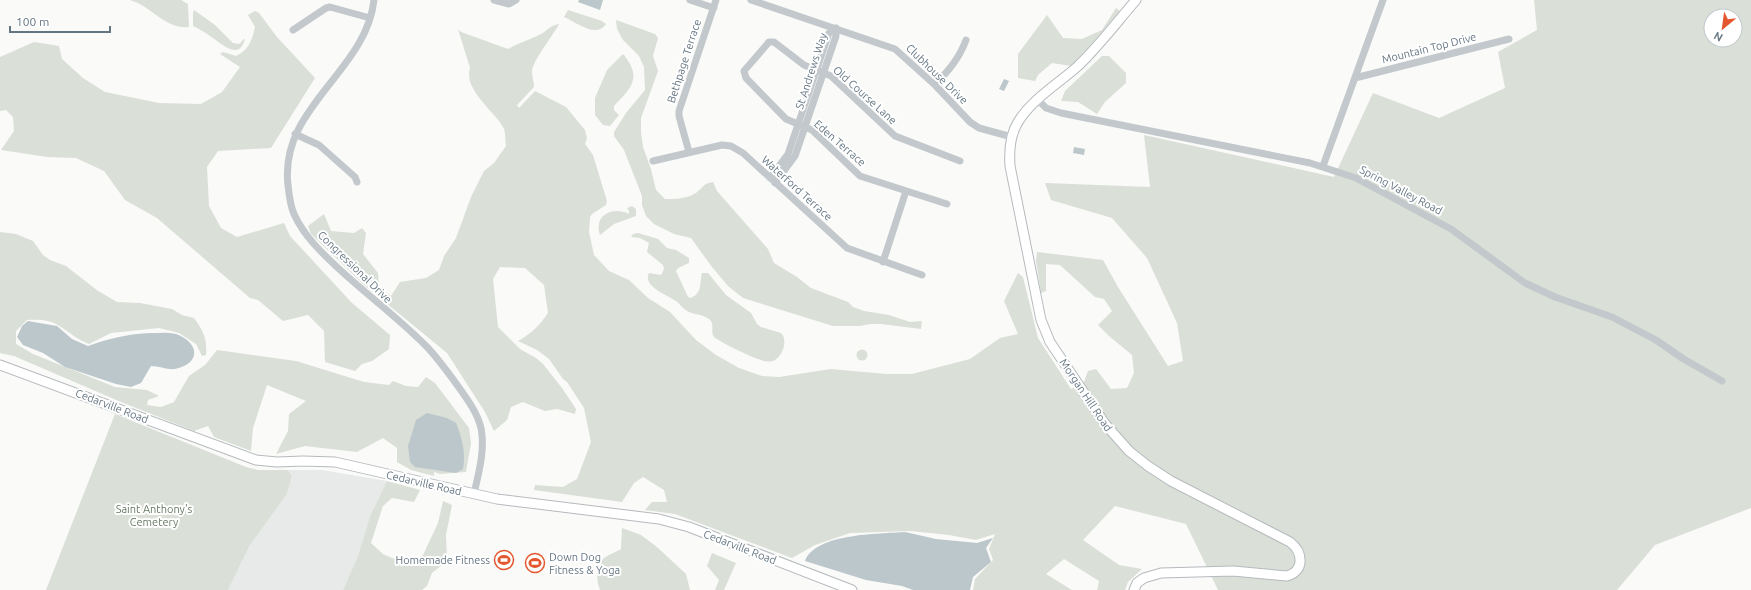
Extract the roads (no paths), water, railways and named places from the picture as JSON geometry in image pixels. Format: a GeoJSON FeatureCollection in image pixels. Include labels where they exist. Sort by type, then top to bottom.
{"type":"FeatureCollection","features":[{"type":"Feature","properties":{"kind":"main road","name":"Morgan Hill Road"},"geometry":{"type":"LineString","coordinates":[[1134,590],[1138,583],[1144,578],[1161,573],[1233,571],[1287,576],[1298,568],[1300,562],[1298,550],[1290,542],[1182,487],[1148,466],[1124,446],[1104,424],[1050,342],[1041,320],[1010,166],[1012,137],[1015,127],[1022,115],[1089,55],[1136,0]]}},
{"type":"Feature","properties":{"kind":"main road","name":"Cedarville Road"},"geometry":{"type":"LineString","coordinates":[[0,365],[256,460],[277,462],[303,460],[335,462],[497,499],[631,514],[674,522],[852,590]]}},
{"type":"Feature","properties":{"kind":"street","name":"Congressional Drive"},"geometry":{"type":"LineString","coordinates":[[374,0],[365,33],[355,51],[310,110],[295,134],[289,162],[288,183],[294,213],[306,234],[321,252],[364,293],[428,348],[444,366],[469,402],[482,433],[482,453],[474,494]]}},
{"type":"Feature","properties":{"kind":"street"},"geometry":{"type":"LineString","coordinates":[[494,0],[509,4],[516,0]]}},
{"type":"Feature","properties":{"kind":"street"},"geometry":{"type":"LineString","coordinates":[[690,0],[714,8]]}},
{"type":"Feature","properties":{"kind":"street","name":"Bethpage Terrace"},"geometry":{"type":"LineString","coordinates":[[689,152],[679,116],[679,110],[716,0]]}},
{"type":"Feature","properties":{"kind":"street","name":"Mountain Top Drive"},"geometry":{"type":"LineString","coordinates":[[1324,166],[1383,0]]}},
{"type":"Feature","properties":{"kind":"street","name":"Clubhouse Drive"},"geometry":{"type":"LineString","coordinates":[[756,1],[895,49],[975,126],[1012,137]]}},
{"type":"Feature","properties":{"kind":"street"},"geometry":{"type":"LineString","coordinates":[[293,30],[326,8],[330,7],[370,18]]}},
{"type":"Feature","properties":{"kind":"street","name":"St Andrews Way"},"geometry":{"type":"LineString","coordinates":[[772,180],[788,154],[801,126],[820,72],[829,33],[836,28]]}},
{"type":"Feature","properties":{"kind":"street","name":"Mountain Top Drive"},"geometry":{"type":"LineString","coordinates":[[1355,78],[1509,39]]}},
{"type":"Feature","properties":{"kind":"street"},"geometry":{"type":"LineString","coordinates":[[934,85],[951,68],[960,54],[966,40]]}},
{"type":"Feature","properties":{"kind":"street","name":"Old Course Lane"},"geometry":{"type":"LineString","coordinates":[[746,66],[769,42],[774,42],[804,65],[830,76],[895,136],[960,161]]}},
{"type":"Feature","properties":{"kind":"street","name":"Eden Terrace"},"geometry":{"type":"LineString","coordinates":[[746,66],[744,71],[746,78],[786,119],[812,130],[860,176],[947,204]]}},
{"type":"Feature","properties":{"kind":"street","name":"Spring Valley Road"},"geometry":{"type":"LineString","coordinates":[[1038,100],[1046,108],[1061,113],[1324,166],[1363,181],[1444,225],[1525,283],[1555,297],[1612,317],[1656,340],[1682,358],[1722,381]]}},
{"type":"Feature","properties":{"kind":"street"},"geometry":{"type":"LineString","coordinates":[[295,134],[319,145],[354,177],[357,182]]}},
{"type":"Feature","properties":{"kind":"street","name":"Waterford Terrace"},"geometry":{"type":"LineString","coordinates":[[653,161],[722,145],[731,146],[743,153],[847,248],[922,275]]}},
{"type":"Feature","properties":{"kind":"street"},"geometry":{"type":"LineString","coordinates":[[883,262],[906,191]]}},
{"type":"Feature","properties":{"kind":"place","name":"Homemade Fitness"},"geometry":{"type":"Point","coordinates":[504,560]}},
{"type":"Feature","properties":{"kind":"place","name":"Down Dog Fitness & Yoga"},"geometry":{"type":"Point","coordinates":[535,563]}},
{"type":"Feature","properties":{"kind":"park label","name":"Saint Anthony's Cemetery"},"geometry":{"type":"Point","coordinates":[154,515]}}]}
